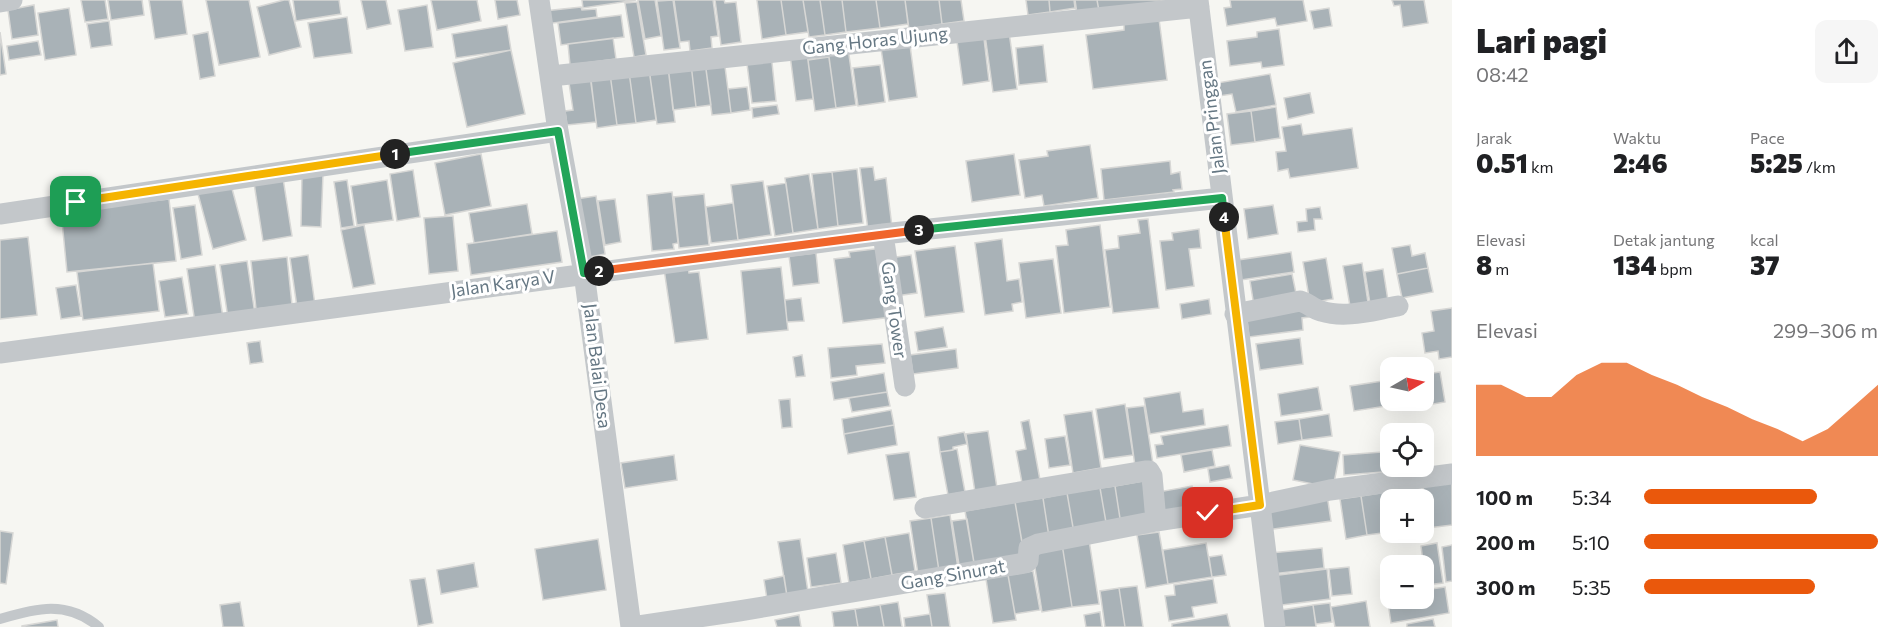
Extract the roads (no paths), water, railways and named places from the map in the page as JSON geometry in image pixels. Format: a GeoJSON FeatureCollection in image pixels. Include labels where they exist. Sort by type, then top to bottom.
{"type":"FeatureCollection","features":[{"type":"Feature","properties":{"kind":"street"},"geometry":{"type":"LineString","coordinates":[[0,2],[12,0]]}},
{"type":"Feature","properties":{"kind":"street","name":"Jalan Balai Desa"},"geometry":{"type":"LineString","coordinates":[[539,0],[558,131],[584,273],[631,627]]}},
{"type":"Feature","properties":{"kind":"street","name":"Gang Horas Ujung"},"geometry":{"type":"LineString","coordinates":[[551,76],[1199,3]]}},
{"type":"Feature","properties":{"kind":"street","name":"Jalan Pringgan"},"geometry":{"type":"LineString","coordinates":[[1199,3],[1235,314],[1275,627]]}},
{"type":"Feature","properties":{"kind":"street"},"geometry":{"type":"LineString","coordinates":[[0,214],[558,131]]}},
{"type":"Feature","properties":{"kind":"street","name":"Jalan Karya V"},"geometry":{"type":"LineString","coordinates":[[0,353],[883,234],[1222,198]]}},
{"type":"Feature","properties":{"kind":"street","name":"Gang Tower"},"geometry":{"type":"LineString","coordinates":[[883,234],[905,386]]}},
{"type":"Feature","properties":{"kind":"street"},"geometry":{"type":"LineString","coordinates":[[1235,314],[1300,301],[1321,311],[1346,315],[1398,306]]}},
{"type":"Feature","properties":{"kind":"street"},"geometry":{"type":"LineString","coordinates":[[925,508],[1149,471],[1152,476],[1156,521]]}},
{"type":"Feature","properties":{"kind":"street","name":"Gang Sinurat"},"geometry":{"type":"LineString","coordinates":[[631,627],[740,619],[1025,563],[1028,561],[1031,545],[1156,521],[1260,505],[1330,490],[1452,474]]}},
{"type":"Feature","properties":{"kind":"lane"},"geometry":{"type":"LineString","coordinates":[[0,619],[30,610],[64,608],[90,619],[99,627]]}}]}
